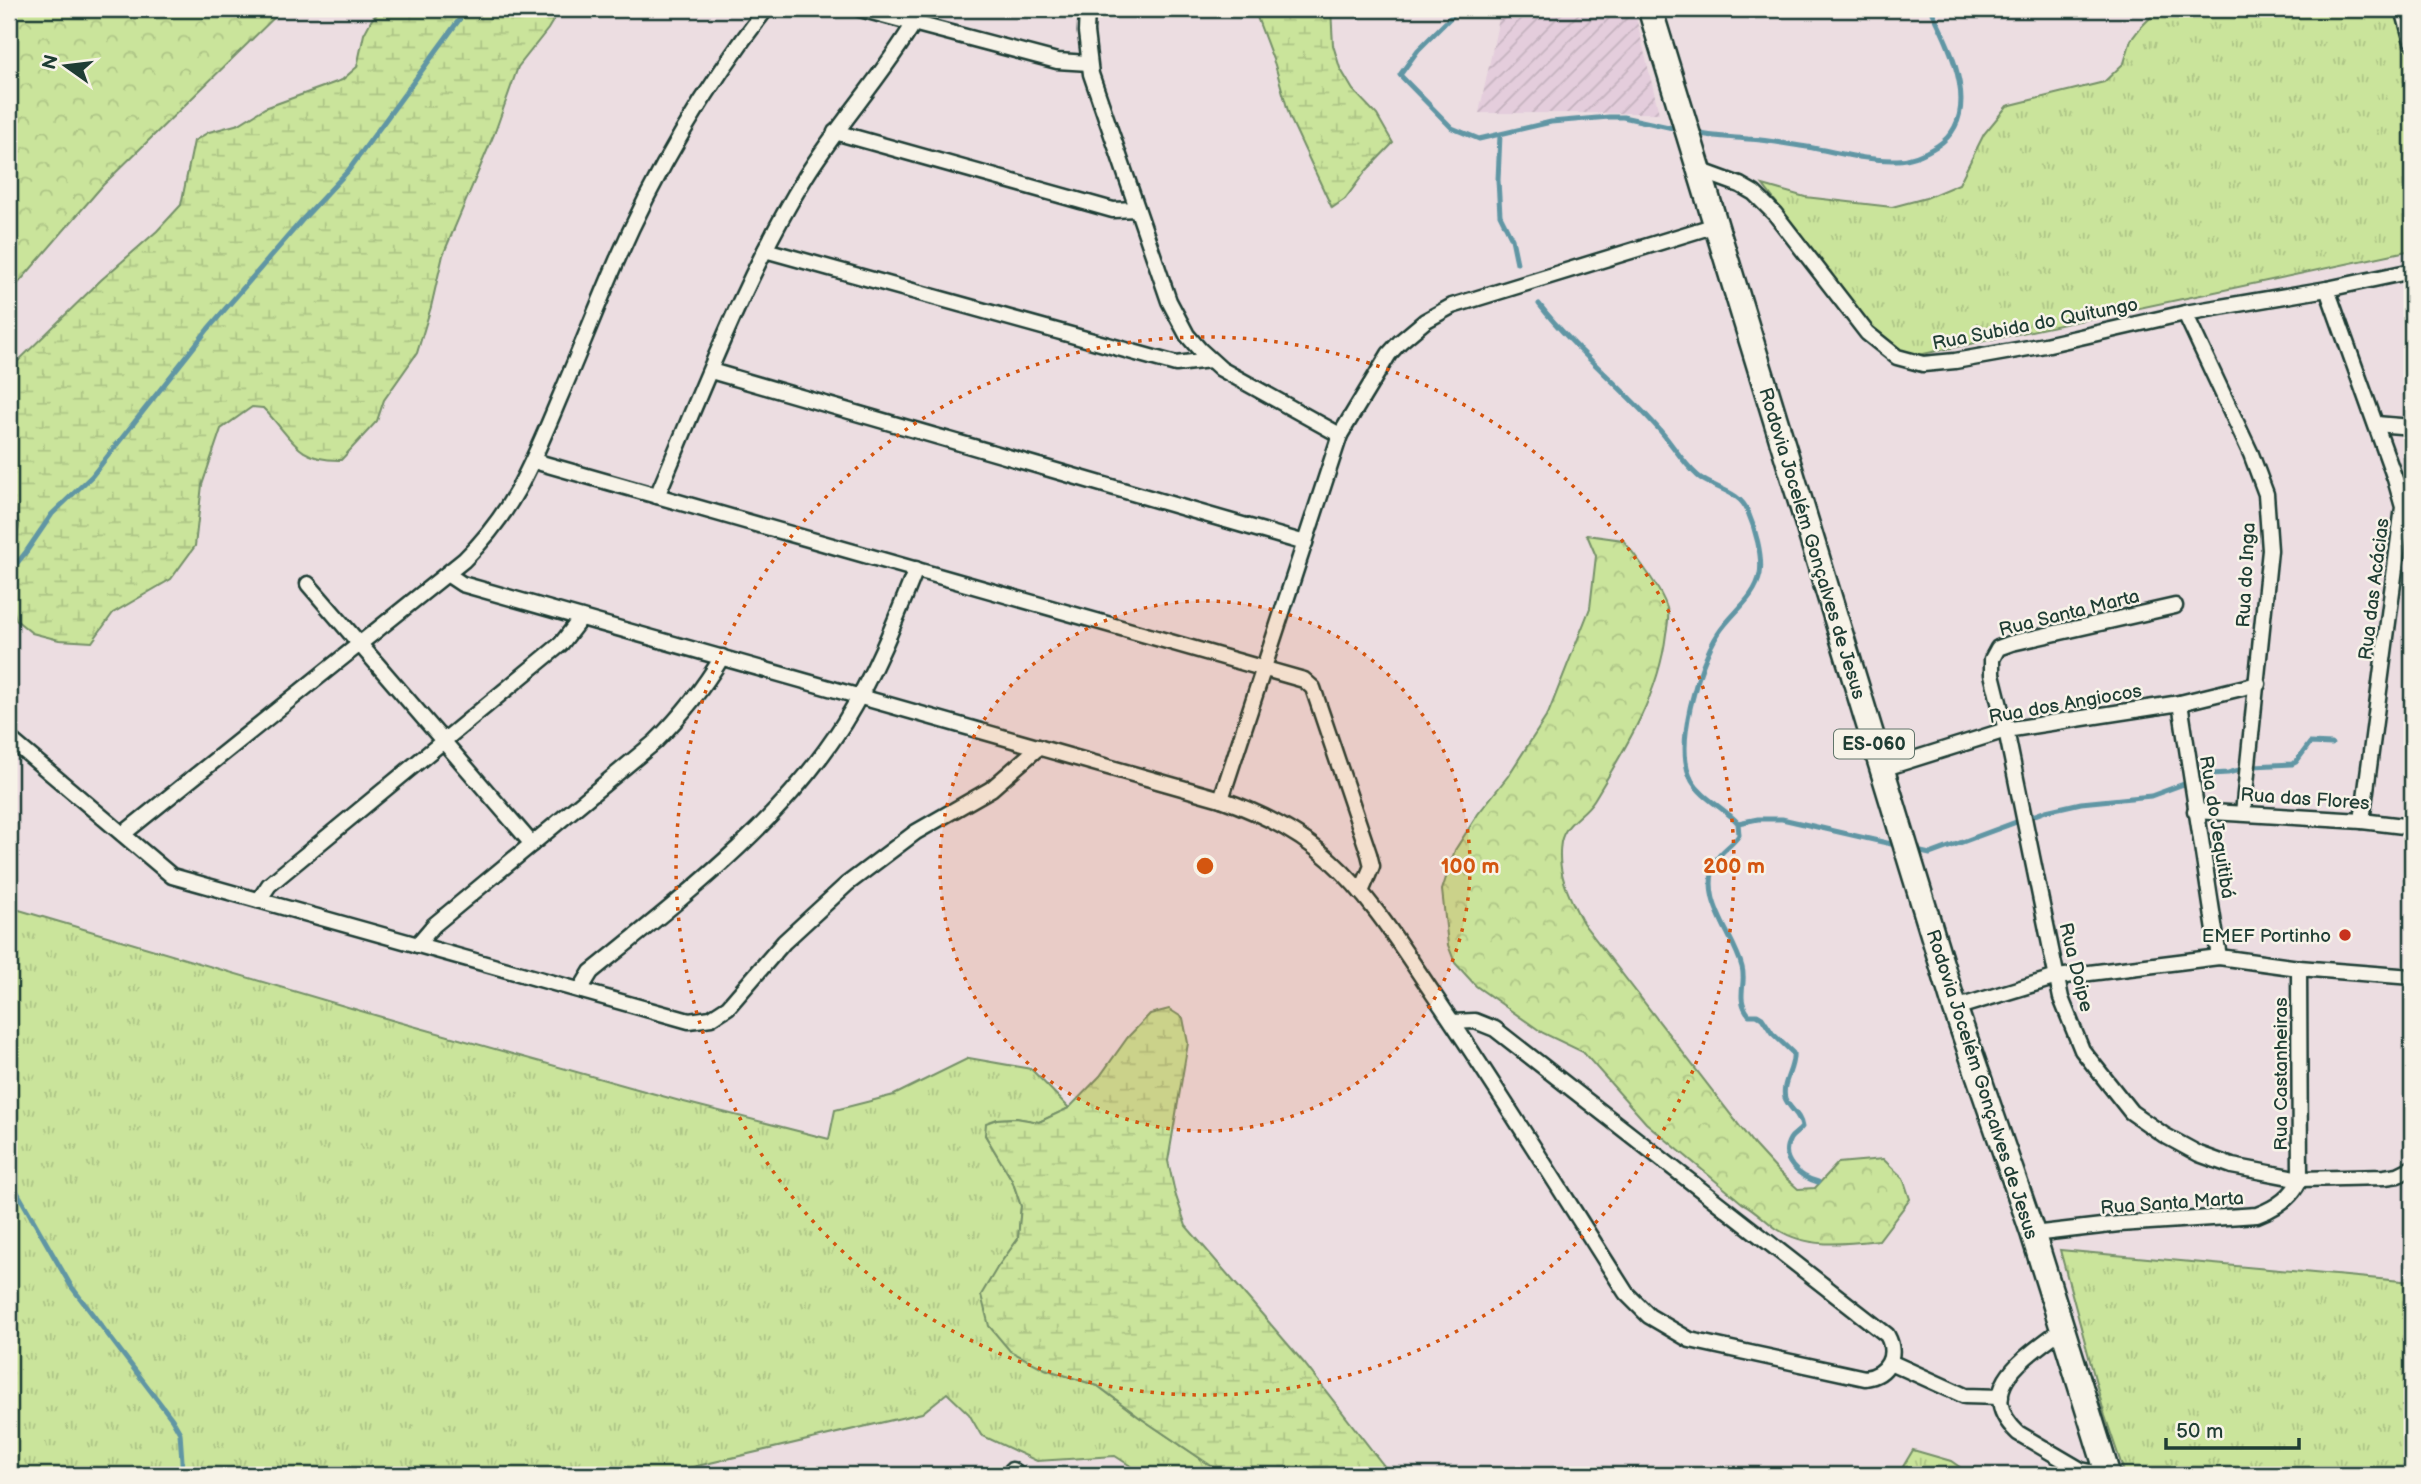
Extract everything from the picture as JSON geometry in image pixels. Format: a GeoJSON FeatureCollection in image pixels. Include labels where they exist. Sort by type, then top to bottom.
{"type":"FeatureCollection","features":[{"type":"Feature","properties":{"kind":"main road","name":"Rodovia Jocelém Gonçalves de Jesus"},"geometry":{"type":"LineString","coordinates":[[1650,9],[1955,1008],[2033,1234],[2107,1475]]}},
{"type":"Feature","properties":{"kind":"street"},"geometry":{"type":"LineString","coordinates":[[123,834],[447,574],[494,529],[517,495],[534,461],[616,262],[641,210],[697,109],[766,9]]}},
{"type":"Feature","properties":{"kind":"street"},"geometry":{"type":"LineString","coordinates":[[860,9],[1057,61],[1089,63]]}},
{"type":"Feature","properties":{"kind":"street"},"geometry":{"type":"LineString","coordinates":[[1087,9],[1089,63],[1137,209],[1177,318],[1187,335],[1221,369],[1340,435]]}},
{"type":"Feature","properties":{"kind":"street"},"geometry":{"type":"LineString","coordinates":[[2403,9],[2412,43]]}},
{"type":"Feature","properties":{"kind":"street"},"geometry":{"type":"LineString","coordinates":[[657,496],[765,250],[807,175],[835,132],[898,50],[914,23]]}},
{"type":"Feature","properties":{"kind":"street"},"geometry":{"type":"LineString","coordinates":[[835,132],[1113,210],[1137,209]]}},
{"type":"Feature","properties":{"kind":"street","name":"Rua Subida do Quitungo"},"geometry":{"type":"LineString","coordinates":[[1699,170],[1740,185],[1761,200],[1775,214],[1867,333],[1897,357],[1923,364],[2045,345],[2185,313],[2327,289],[2412,271]]}},
{"type":"Feature","properties":{"kind":"street"},"geometry":{"type":"LineString","coordinates":[[1221,799],[1340,435],[1389,354],[1413,330],[1438,313],[1467,301],[1716,225]]}},
{"type":"Feature","properties":{"kind":"street"},"geometry":{"type":"LineString","coordinates":[[765,250],[1176,364],[1210,360]]}},
{"type":"Feature","properties":{"kind":"street","name":"Rua das Acácias"},"geometry":{"type":"LineString","coordinates":[[2327,289],[2403,507],[2362,821]]}},
{"type":"Feature","properties":{"kind":"street","name":"Rua do Inga"},"geometry":{"type":"LineString","coordinates":[[2185,313],[2251,454],[2266,494],[2270,550],[2243,813]]}},
{"type":"Feature","properties":{"kind":"street"},"geometry":{"type":"LineString","coordinates":[[711,371],[1305,543]]}},
{"type":"Feature","properties":{"kind":"street"},"geometry":{"type":"LineString","coordinates":[[2376,424],[2412,427]]}},
{"type":"Feature","properties":{"kind":"street"},"geometry":{"type":"LineString","coordinates":[[534,461],[1304,680],[1313,688],[1372,866],[1362,892]]}},
{"type":"Feature","properties":{"kind":"street"},"geometry":{"type":"LineString","coordinates":[[580,990],[591,972],[729,856],[773,813],[823,753],[860,696],[916,569]]}},
{"type":"Feature","properties":{"kind":"street"},"geometry":{"type":"LineString","coordinates":[[447,574],[462,584],[1221,799],[1267,818],[1310,844],[1362,892],[1452,1022],[1626,1293],[1649,1316],[1677,1334],[1704,1345],[1866,1378],[1880,1374],[1890,1362],[1892,1348],[1887,1335],[1506,1037],[1486,1024],[1464,1020],[1452,1022]]}},
{"type":"Feature","properties":{"kind":"street"},"geometry":{"type":"LineString","coordinates":[[308,584],[532,844]]}},
{"type":"Feature","properties":{"kind":"street","name":"Rua Santa Marta"},"geometry":{"type":"LineString","coordinates":[[1992,674],[1992,659],[1998,648],[2175,606]]}},
{"type":"Feature","properties":{"kind":"street"},"geometry":{"type":"LineString","coordinates":[[259,900],[281,875],[561,644],[582,618]]}},
{"type":"Feature","properties":{"kind":"street"},"geometry":{"type":"LineString","coordinates":[[418,945],[434,925],[655,742],[682,714],[708,681],[722,657]]}},
{"type":"Feature","properties":{"kind":"street","name":"Rua Doipe"},"geometry":{"type":"LineString","coordinates":[[1992,674],[2061,999],[2082,1050],[2131,1112],[2200,1154],[2232,1166],[2300,1180],[2385,1177],[2398,1175],[2412,1168]]}},
{"type":"Feature","properties":{"kind":"street","name":"Rua dos Angiocos"},"geometry":{"type":"LineString","coordinates":[[1882,769],[2006,730],[2180,703],[2258,684]]}},
{"type":"Feature","properties":{"kind":"street","name":"Rua do Jequitibá"},"geometry":{"type":"LineString","coordinates":[[2180,703],[2219,957]]}},
{"type":"Feature","properties":{"kind":"street"},"geometry":{"type":"LineString","coordinates":[[9,738],[172,876],[689,1021],[720,1014],[784,942],[847,884],[916,832],[991,789],[1038,747]]}},
{"type":"Feature","properties":{"kind":"street","name":"Rua das Flores"},"geometry":{"type":"LineString","coordinates":[[2195,811],[2362,821],[2412,827]]}},
{"type":"Feature","properties":{"kind":"street"},"geometry":{"type":"LineString","coordinates":[[1955,1008],[2057,977],[2219,957],[2299,968],[2412,977]]}},
{"type":"Feature","properties":{"kind":"street","name":"Rua Castanheiras"},"geometry":{"type":"LineString","coordinates":[[2299,968],[2300,1180]]}},
{"type":"Feature","properties":{"kind":"street","name":"Rua Santa Marta"},"geometry":{"type":"LineString","coordinates":[[2033,1234],[2119,1224],[2257,1215],[2274,1208],[2290,1196],[2300,1180]]}},
{"type":"Feature","properties":{"kind":"street"},"geometry":{"type":"LineString","coordinates":[[2062,1329],[2011,1370],[2005,1378],[2001,1397],[2005,1417],[2018,1433],[2081,1470],[2107,1475]]}},
{"type":"Feature","properties":{"kind":"street"},"geometry":{"type":"LineString","coordinates":[[1890,1362],[1965,1395],[2001,1397]]}},
{"type":"Feature","properties":{"kind":"shaded area"},"geometry":{"type":"Polygon","coordinates":[[[1501,9],[1634,9],[1659,113],[1479,113],[1501,9]]]}},
{"type":"Feature","properties":{"kind":"green space"},"geometry":{"type":"Polygon","coordinates":[[[23,9],[283,9],[103,185],[9,294],[9,21],[23,9]]]}},
{"type":"Feature","properties":{"kind":"green space"},"geometry":{"type":"Polygon","coordinates":[[[382,9],[560,9],[518,67],[495,132],[443,255],[417,353],[384,400],[377,421],[341,460],[326,459],[304,452],[263,408],[252,407],[221,429],[202,485],[195,546],[171,579],[113,613],[92,642],[59,640],[32,633],[16,620],[9,592],[19,525],[9,480],[9,377],[15,364],[101,280],[157,231],[181,205],[194,141],[209,132],[239,124],[265,108],[342,80],[357,67],[364,34],[372,19],[382,9]]]}},
{"type":"Feature","properties":{"kind":"green space"},"geometry":{"type":"Polygon","coordinates":[[[1254,9],[1331,9],[1333,45],[1340,68],[1353,90],[1377,115],[1393,143],[1366,171],[1345,199],[1332,208],[1290,118],[1275,65],[1254,9]]]}},
{"type":"Feature","properties":{"kind":"green space"},"geometry":{"type":"Polygon","coordinates":[[[2159,9],[2412,9],[2412,250],[1895,360],[1763,185],[1805,197],[1892,207],[1926,198],[1959,184],[1984,134],[2007,106],[2104,82],[2124,63],[2131,40],[2159,9]]]}},
{"type":"Feature","properties":{"kind":"green space"},"geometry":{"type":"Polygon","coordinates":[[[1587,535],[1623,540],[1656,586],[1666,605],[1668,618],[1662,657],[1639,721],[1594,800],[1563,835],[1560,864],[1569,894],[1583,923],[1755,1146],[1798,1189],[1815,1188],[1838,1163],[1883,1159],[1903,1178],[1910,1199],[1879,1240],[1826,1244],[1801,1240],[1777,1229],[1646,1123],[1583,1052],[1543,1033],[1476,986],[1455,963],[1448,945],[1442,890],[1455,850],[1548,714],[1590,608],[1596,556],[1587,535]]]}},
{"type":"Feature","properties":{"kind":"green space"},"geometry":{"type":"Polygon","coordinates":[[[9,907],[395,1021],[680,1101],[829,1139],[835,1110],[894,1095],[969,1058],[1031,1069],[1069,1108],[1039,1122],[1016,1118],[997,1119],[985,1135],[1012,1180],[1021,1206],[1018,1239],[997,1268],[1045,1369],[1098,1386],[1221,1475],[1145,1475],[1115,1456],[1037,1461],[981,1435],[969,1414],[947,1393],[922,1413],[659,1475],[9,1475],[9,907]]]}},
{"type":"Feature","properties":{"kind":"green space"},"geometry":{"type":"Polygon","coordinates":[[[1169,1009],[1183,1018],[1188,1043],[1168,1161],[1186,1226],[1304,1363],[1391,1475],[1221,1475],[1098,1386],[1045,1369],[1010,1351],[989,1326],[981,1295],[1018,1239],[1021,1206],[1012,1180],[985,1135],[986,1123],[997,1119],[1016,1118],[1039,1122],[1069,1108],[1100,1076],[1128,1037],[1150,1014],[1169,1009]]]}},
{"type":"Feature","properties":{"kind":"green space"},"geometry":{"type":"Polygon","coordinates":[[[2060,1250],[2412,1282],[2412,1475],[2125,1475],[2105,1416],[2060,1250]]]}},
{"type":"Feature","properties":{"kind":"green space"},"geometry":{"type":"Polygon","coordinates":[[[1913,1450],[1951,1461],[1971,1475],[1898,1475],[1913,1450]]]}},
{"type":"Feature","properties":{"kind":"waterway"},"geometry":{"type":"LineString","coordinates":[[9,573],[52,514],[92,476],[208,329],[348,171],[467,9]]}},
{"type":"Feature","properties":{"kind":"waterway"},"geometry":{"type":"LineString","coordinates":[[1459,9],[1418,50],[1400,75],[1452,128],[1479,139],[1551,122],[1623,117],[1682,130]]}},
{"type":"Feature","properties":{"kind":"waterway"},"geometry":{"type":"LineString","coordinates":[[1695,133],[1770,141],[1885,160],[1902,160],[1928,151],[1951,133],[1959,117],[1961,99],[1953,60],[1931,9]]}},
{"type":"Feature","properties":{"kind":"waterway"},"geometry":{"type":"LineString","coordinates":[[1500,135],[1500,215],[1512,239],[1517,263]]}},
{"type":"Feature","properties":{"kind":"waterway"},"geometry":{"type":"LineString","coordinates":[[1539,304],[1567,336],[1643,411],[1698,476],[1739,499],[1753,526],[1759,551],[1760,574],[1753,591],[1723,626],[1710,648],[1690,706],[1685,748],[1687,766],[1696,787],[1738,823],[1739,835],[1719,856],[1712,874],[1714,902],[1742,967],[1742,997],[1745,1009],[1749,1015],[1762,1018],[1772,1033],[1793,1053],[1784,1092],[1802,1127],[1790,1139],[1787,1154],[1798,1172],[1818,1182]]}},
{"type":"Feature","properties":{"kind":"waterway"},"geometry":{"type":"LineString","coordinates":[[1912,850],[1930,854],[2046,811],[2081,803],[2151,796],[2211,774],[2228,773],[2254,766],[2292,764],[2310,743],[2332,744]]}},
{"type":"Feature","properties":{"kind":"waterway"},"geometry":{"type":"LineString","coordinates":[[1738,823],[1758,819],[1782,819],[1900,846]]}},
{"type":"Feature","properties":{"kind":"waterway"},"geometry":{"type":"LineString","coordinates":[[9,1178],[71,1286],[172,1419],[180,1433],[183,1475]]}},
{"type":"Feature","properties":{"kind":"place","name":"EMEF Portinho"},"geometry":{"type":"Point","coordinates":[2345,935]}}]}
